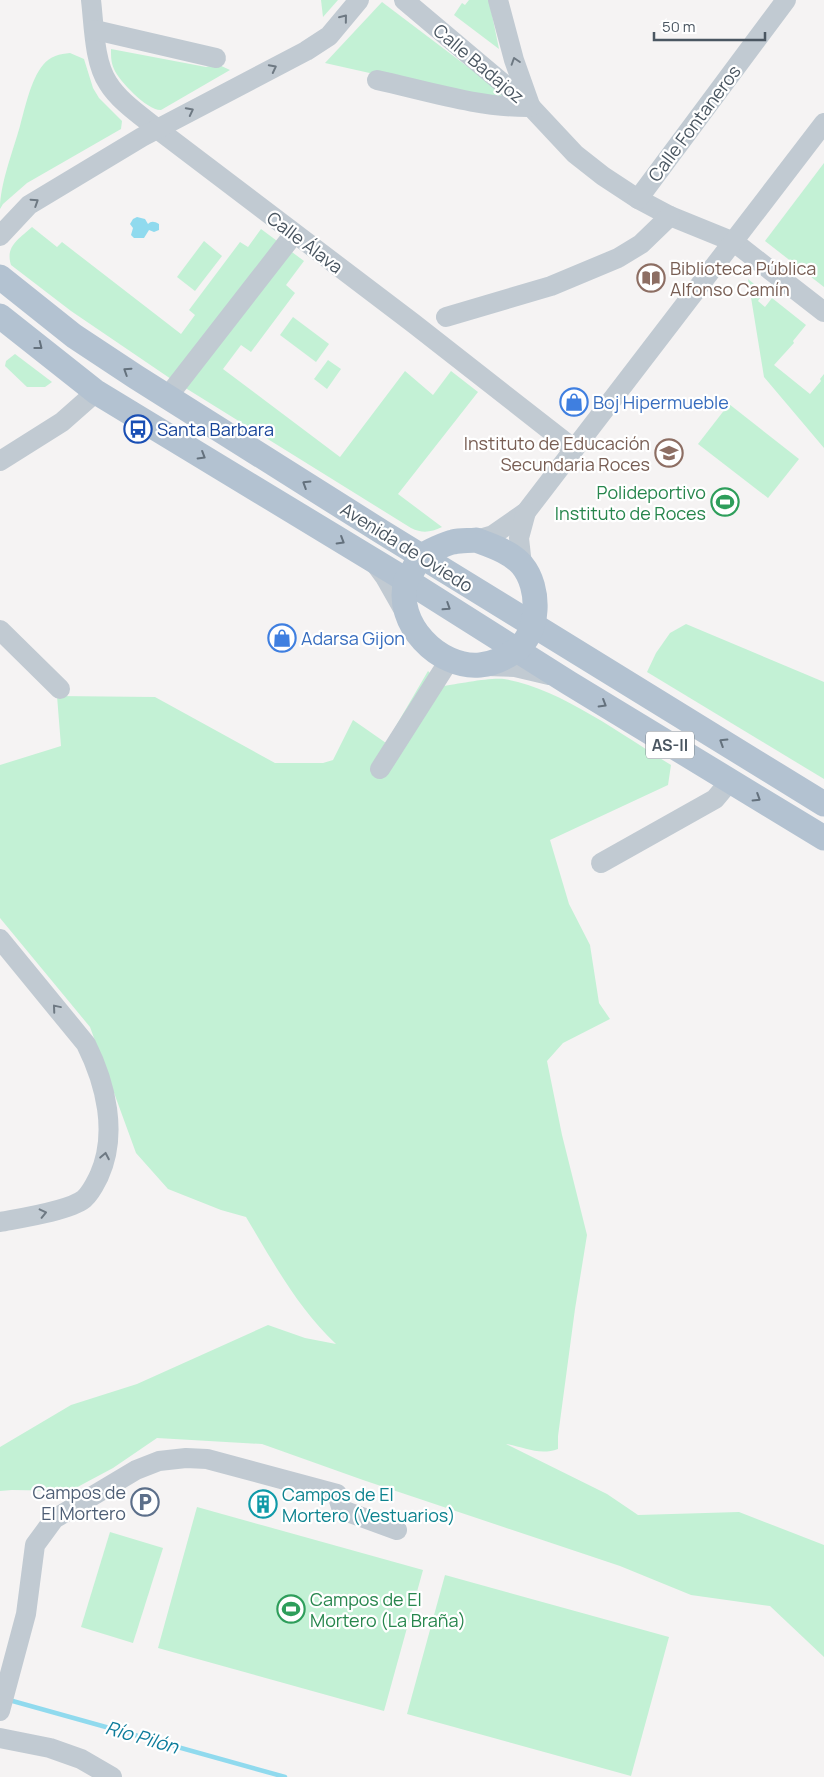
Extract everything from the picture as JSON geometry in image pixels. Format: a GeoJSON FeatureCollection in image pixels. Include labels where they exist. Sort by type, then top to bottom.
{"type":"FeatureCollection","features":[{"type":"Feature","properties":{"kind":"main road","name":"Avenida de Oviedo"},"geometry":{"type":"LineString","coordinates":[[0,277],[74,336],[192,413],[824,804]]}},
{"type":"Feature","properties":{"kind":"main road","name":"Avenida de Oviedo"},"geometry":{"type":"LineString","coordinates":[[0,316],[96,392],[406,580],[569,683],[824,838]]}},
{"type":"Feature","properties":{"kind":"main road"},"geometry":{"type":"LineString","coordinates":[[536,598],[533,624],[526,639],[518,649],[497,661],[479,665],[461,663],[434,650],[419,638],[408,618],[405,598],[406,580],[422,556],[452,542],[476,540],[499,549],[522,565],[528,576],[544,618],[560,642]]}},
{"type":"Feature","properties":{"kind":"street","name":"Calle Álava"},"geometry":{"type":"LineString","coordinates":[[91,0],[98,55],[107,83],[118,96],[156,128],[413,323],[574,449]]}},
{"type":"Feature","properties":{"kind":"street"},"geometry":{"type":"LineString","coordinates":[[0,236],[29,205],[156,128],[306,51],[330,36],[359,0]]}},
{"type":"Feature","properties":{"kind":"street","name":"Calle Badajoz"},"geometry":{"type":"LineString","coordinates":[[404,0],[531,107],[576,154],[603,176],[670,216],[734,242],[824,312]]}},
{"type":"Feature","properties":{"kind":"street"},"geometry":{"type":"LineString","coordinates":[[377,80],[508,107],[531,107],[514,60],[498,0]]}},
{"type":"Feature","properties":{"kind":"street","name":"Calle Fontaneros"},"geometry":{"type":"LineString","coordinates":[[638,198],[786,0]]}},
{"type":"Feature","properties":{"kind":"street"},"geometry":{"type":"LineString","coordinates":[[95,30],[216,58]]}},
{"type":"Feature","properties":{"kind":"street"},"geometry":{"type":"LineString","coordinates":[[476,540],[494,535],[526,512],[824,123]]}},
{"type":"Feature","properties":{"kind":"street"},"geometry":{"type":"LineString","coordinates":[[446,317],[551,286],[618,258],[640,244],[670,216]]}},
{"type":"Feature","properties":{"kind":"street"},"geometry":{"type":"LineString","coordinates":[[172,391],[294,234]]}},
{"type":"Feature","properties":{"kind":"street"},"geometry":{"type":"LineString","coordinates":[[0,461],[62,422],[96,392]]}},
{"type":"Feature","properties":{"kind":"street"},"geometry":{"type":"LineString","coordinates":[[522,565],[520,538],[526,512]]}},
{"type":"Feature","properties":{"kind":"street"},"geometry":{"type":"LineString","coordinates":[[371,559],[385,577],[408,618]]}},
{"type":"Feature","properties":{"kind":"street"},"geometry":{"type":"LineString","coordinates":[[0,630],[60,689]]}},
{"type":"Feature","properties":{"kind":"street"},"geometry":{"type":"LineString","coordinates":[[380,769],[450,659]]}},
{"type":"Feature","properties":{"kind":"street"},"geometry":{"type":"LineString","coordinates":[[479,665],[515,667],[538,671],[569,683]]}},
{"type":"Feature","properties":{"kind":"street"},"geometry":{"type":"LineString","coordinates":[[601,863],[715,799],[730,781]]}},
{"type":"Feature","properties":{"kind":"street"},"geometry":{"type":"LineString","coordinates":[[0,939],[16,961],[82,1038],[94,1060],[106,1098],[109,1132],[102,1170],[95,1185],[84,1199],[68,1207],[0,1222]]}},
{"type":"Feature","properties":{"kind":"street"},"geometry":{"type":"LineString","coordinates":[[4,1696],[26,1614],[35,1545],[54,1519],[136,1470],[159,1461],[186,1458],[207,1459],[337,1494],[342,1510],[397,1530]]}},
{"type":"Feature","properties":{"kind":"street"},"geometry":{"type":"LineString","coordinates":[[0,1738],[50,1748],[81,1758],[112,1777]]}},
{"type":"Feature","properties":{"kind":"green space"},"geometry":{"type":"Polygon","coordinates":[[[321,0],[338,0],[323,17],[321,0]]]}},
{"type":"Feature","properties":{"kind":"green space"},"geometry":{"type":"Polygon","coordinates":[[[469,0],[489,0],[499,49],[454,15],[462,3],[465,5],[469,0]]]}},
{"type":"Feature","properties":{"kind":"green space"},"geometry":{"type":"Polygon","coordinates":[[[382,2],[505,95],[490,100],[325,63],[382,2]]]}},
{"type":"Feature","properties":{"kind":"green space"},"geometry":{"type":"Polygon","coordinates":[[[111,49],[206,67],[217,64],[230,70],[161,110],[155,109],[142,101],[122,81],[113,66],[111,49]]]}},
{"type":"Feature","properties":{"kind":"green space"},"geometry":{"type":"Polygon","coordinates":[[[70,53],[84,59],[93,88],[99,98],[122,121],[121,129],[27,183],[3,204],[0,209],[7,168],[35,78],[49,59],[70,53]]]}},
{"type":"Feature","properties":{"kind":"green space"},"geometry":{"type":"Polygon","coordinates":[[[824,163],[824,287],[765,241],[824,163]]]}},
{"type":"Feature","properties":{"kind":"green space"},"geometry":{"type":"Polygon","coordinates":[[[32,227],[57,247],[62,242],[181,334],[195,315],[189,310],[240,242],[248,247],[261,229],[304,261],[286,285],[295,293],[251,352],[241,345],[223,369],[340,457],[405,371],[433,395],[451,371],[478,392],[398,494],[442,527],[427,532],[411,528],[171,379],[71,311],[11,265],[10,253],[14,243],[32,227]]]}},
{"type":"Feature","properties":{"kind":"green space"},"geometry":{"type":"Polygon","coordinates":[[[204,241],[222,256],[195,291],[177,277],[204,241]]]}},
{"type":"Feature","properties":{"kind":"green space"},"geometry":{"type":"Polygon","coordinates":[[[748,279],[764,292],[758,301],[765,307],[772,298],[806,325],[793,341],[794,343],[774,365],[810,394],[821,381],[820,379],[824,374],[824,448],[764,377],[748,279]]]}},
{"type":"Feature","properties":{"kind":"green space"},"geometry":{"type":"Polygon","coordinates":[[[293,317],[329,344],[316,362],[280,335],[293,317]]]}},
{"type":"Feature","properties":{"kind":"green space"},"geometry":{"type":"Polygon","coordinates":[[[15,354],[52,382],[45,387],[27,387],[5,366],[6,361],[15,354]]]}},
{"type":"Feature","properties":{"kind":"green space"},"geometry":{"type":"Polygon","coordinates":[[[328,360],[341,369],[327,389],[314,379],[328,360]]]}},
{"type":"Feature","properties":{"kind":"green space"},"geometry":{"type":"Polygon","coordinates":[[[729,404],[799,459],[768,498],[698,444],[729,404]]]}},
{"type":"Feature","properties":{"kind":"green space"},"geometry":{"type":"Polygon","coordinates":[[[686,624],[824,682],[824,779],[647,672],[656,653],[670,633],[686,624]]]}},
{"type":"Feature","properties":{"kind":"green space"},"geometry":{"type":"Polygon","coordinates":[[[428,671],[443,686],[504,679],[546,692],[590,714],[671,765],[668,785],[550,840],[569,904],[590,945],[599,1003],[610,1019],[563,1043],[547,1061],[562,1135],[587,1235],[575,1309],[558,1436],[558,1449],[544,1452],[506,1444],[607,1494],[638,1515],[739,1512],[824,1545],[824,1657],[770,1606],[691,1595],[620,1566],[262,1444],[157,1438],[113,1468],[70,1491],[0,1491],[0,1447],[71,1405],[137,1384],[268,1325],[305,1338],[336,1344],[309,1315],[276,1267],[246,1217],[221,1210],[168,1189],[136,1153],[90,1027],[0,918],[0,765],[61,746],[57,696],[155,697],[275,763],[323,763],[333,760],[353,720],[386,743],[428,671]]]}},
{"type":"Feature","properties":{"kind":"green space","name":"Campos de El Mortero (La Braña)"},"geometry":{"type":"Polygon","coordinates":[[[197,1507],[423,1570],[384,1711],[158,1648],[197,1507]]]}},
{"type":"Feature","properties":{"kind":"green space"},"geometry":{"type":"Polygon","coordinates":[[[110,1532],[163,1548],[133,1643],[81,1627],[110,1532]]]}},
{"type":"Feature","properties":{"kind":"green space","name":"Campos de El Mortero (La Braña)"},"geometry":{"type":"Polygon","coordinates":[[[445,1575],[669,1637],[631,1776],[407,1714],[445,1575]]]}},
{"type":"Feature","properties":{"kind":"water"},"geometry":{"type":"Polygon","coordinates":[[[137,217],[145,219],[148,224],[156,222],[159,224],[159,230],[154,232],[149,230],[144,238],[134,238],[131,235],[133,228],[130,224],[137,217]]]}},
{"type":"Feature","properties":{"kind":"waterway","name":"Río Pilón"},"geometry":{"type":"LineString","coordinates":[[9,1700],[285,1777]]}},
{"type":"Feature","properties":{"kind":"place","name":"Biblioteca Pública Alfonso Camín"},"geometry":{"type":"Point","coordinates":[651,278]}},
{"type":"Feature","properties":{"kind":"place","name":"Boj Hipermueble"},"geometry":{"type":"Point","coordinates":[574,402]}},
{"type":"Feature","properties":{"kind":"place","name":"Santa Barbara"},"geometry":{"type":"Point","coordinates":[138,429]}},
{"type":"Feature","properties":{"kind":"place","name":"Instituto de Educación Secundaria Roces"},"geometry":{"type":"Point","coordinates":[669,453]}},
{"type":"Feature","properties":{"kind":"place","name":"Polideportivo Instituto de Roces"},"geometry":{"type":"Point","coordinates":[725,502]}},
{"type":"Feature","properties":{"kind":"place","name":"Adarsa Gijon"},"geometry":{"type":"Point","coordinates":[282,638]}},
{"type":"Feature","properties":{"kind":"place","name":"Campos de El Mortero"},"geometry":{"type":"Point","coordinates":[145,1502]}},
{"type":"Feature","properties":{"kind":"place","name":"Campos de El Mortero (Vestuarios)"},"geometry":{"type":"Point","coordinates":[263,1504]}},
{"type":"Feature","properties":{"kind":"place","name":"Campos de El Mortero (La Braña)"},"geometry":{"type":"Point","coordinates":[291,1609]}}]}
